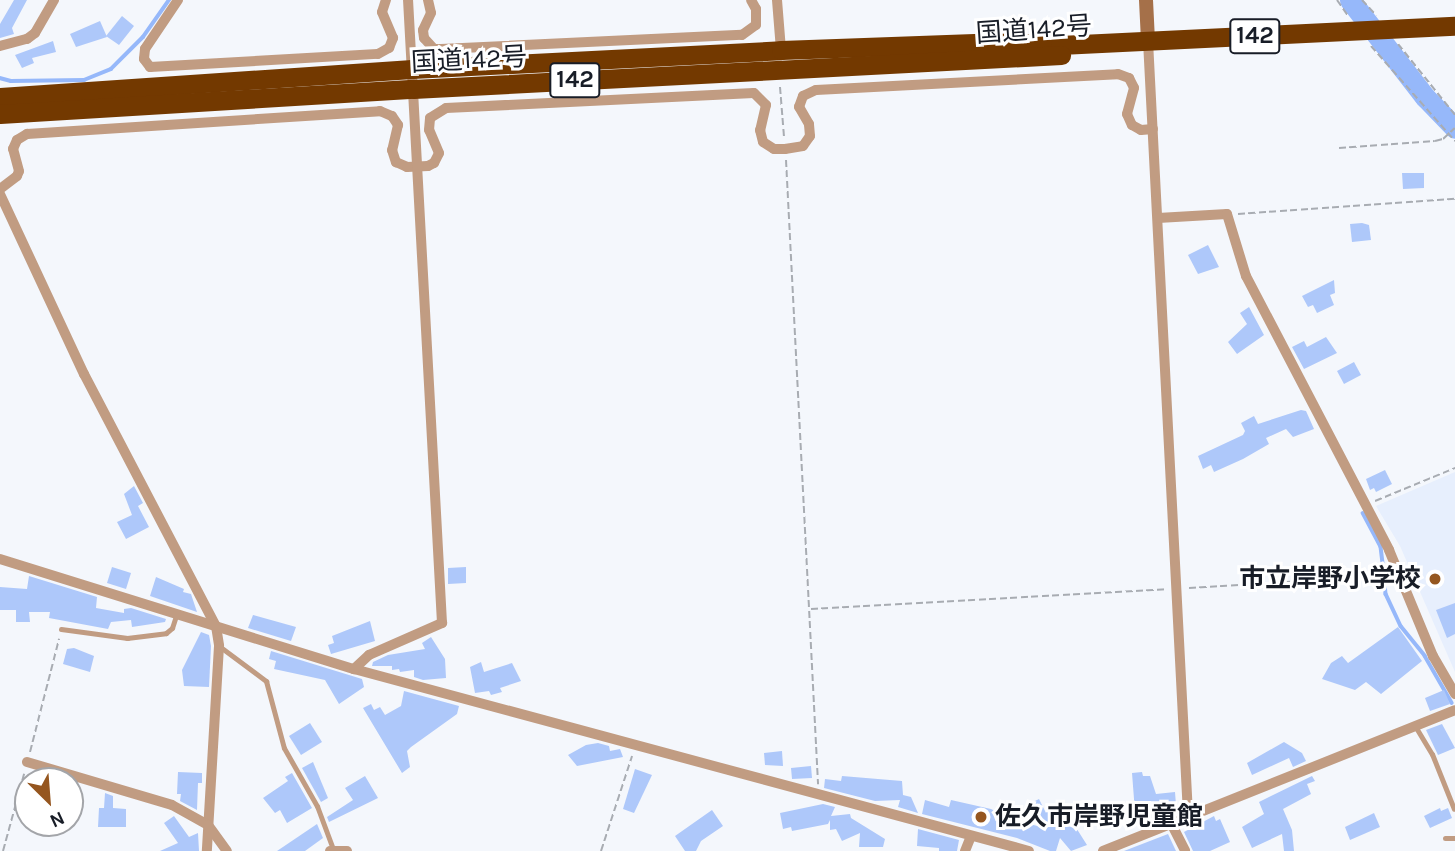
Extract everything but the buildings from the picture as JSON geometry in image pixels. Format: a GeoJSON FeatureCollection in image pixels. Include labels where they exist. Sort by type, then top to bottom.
{"type":"FeatureCollection","features":[{"type":"Feature","properties":{"kind":"highway","name":"国道142号"},"geometry":{"type":"LineString","coordinates":[[0,97],[168,77],[412,69],[995,42],[1060,45],[1455,26]]}},
{"type":"Feature","properties":{"kind":"highway","name":"国道142号"},"geometry":{"type":"LineString","coordinates":[[0,114],[1121,50],[1148,41]]}},
{"type":"Feature","properties":{"kind":"street"},"geometry":{"type":"LineString","coordinates":[[0,46],[27,39],[35,33],[54,0]]}},
{"type":"Feature","properties":{"kind":"street"},"geometry":{"type":"LineString","coordinates":[[178,0],[144,54],[150,67],[168,77],[378,54],[388,48],[393,38],[382,12],[386,0]]}},
{"type":"Feature","properties":{"kind":"street"},"geometry":{"type":"LineString","coordinates":[[354,669],[369,655],[442,624],[408,0]]}},
{"type":"Feature","properties":{"kind":"street"},"geometry":{"type":"LineString","coordinates":[[428,0],[431,13],[423,30],[424,38],[434,48],[441,49],[742,34],[756,25],[756,9],[751,0]]}},
{"type":"Feature","properties":{"kind":"street"},"geometry":{"type":"LineString","coordinates":[[777,0],[781,50]]}},
{"type":"Feature","properties":{"kind":"street"},"geometry":{"type":"LineString","coordinates":[[1146,0],[1188,815]]}},
{"type":"Feature","properties":{"kind":"street"},"geometry":{"type":"LineString","coordinates":[[0,189],[19,172],[13,149],[17,139],[27,134],[380,111],[392,116],[398,125],[392,150],[396,162],[401,166],[417,167],[435,163],[439,153],[428,125],[432,114],[446,108],[473,106],[754,93],[766,105],[760,131],[763,142],[774,149],[785,149],[803,146],[810,136],[809,124],[799,107],[803,96],[816,90],[1118,74],[1129,78],[1134,88],[1127,114],[1132,125],[1141,130],[1153,129]]}},
{"type":"Feature","properties":{"kind":"street"},"geometry":{"type":"LineString","coordinates":[[0,194],[85,374],[216,626],[219,646],[207,851]]}},
{"type":"Feature","properties":{"kind":"street"},"geometry":{"type":"LineString","coordinates":[[1158,218],[1227,214],[1246,276],[1400,575],[1433,656],[1455,694]]}},
{"type":"Feature","properties":{"kind":"street"},"geometry":{"type":"LineString","coordinates":[[0,559],[354,669],[1029,851]]}},
{"type":"Feature","properties":{"kind":"street"},"geometry":{"type":"LineString","coordinates":[[1103,851],[1455,710]]}},
{"type":"Feature","properties":{"kind":"street"},"geometry":{"type":"LineString","coordinates":[[27,762],[172,805],[208,825],[227,851]]}},
{"type":"Feature","properties":{"kind":"street"},"geometry":{"type":"LineString","coordinates":[[1171,823],[1185,851]]}},
{"type":"Feature","properties":{"kind":"street"},"geometry":{"type":"LineString","coordinates":[[965,851],[971,835]]}},
{"type":"Feature","properties":{"kind":"street"},"geometry":{"type":"LineString","coordinates":[[332,850],[347,851]]}},
{"type":"Feature","properties":{"kind":"lane"},"geometry":{"type":"LineString","coordinates":[[61,629],[127,638],[166,632],[172,628],[177,613]]}},
{"type":"Feature","properties":{"kind":"lane"},"geometry":{"type":"LineString","coordinates":[[219,646],[266,681],[284,748],[317,806],[332,850]]}},
{"type":"Feature","properties":{"kind":"lane"},"geometry":{"type":"LineString","coordinates":[[1415,726],[1432,754],[1454,808]]}},
{"type":"Feature","properties":{"kind":"lane"},"geometry":{"type":"LineString","coordinates":[[1445,838],[1455,838]]}},
{"type":"Feature","properties":{"kind":"path"},"geometry":{"type":"LineString","coordinates":[[1337,0],[1360,31],[1455,141]]}},
{"type":"Feature","properties":{"kind":"path"},"geometry":{"type":"LineString","coordinates":[[1385,29],[1455,115]]}},
{"type":"Feature","properties":{"kind":"path"},"geometry":{"type":"LineString","coordinates":[[781,70],[819,795]]}},
{"type":"Feature","properties":{"kind":"path"},"geometry":{"type":"LineString","coordinates":[[1339,148],[1425,142],[1450,134],[1455,128]]}},
{"type":"Feature","properties":{"kind":"path"},"geometry":{"type":"LineString","coordinates":[[1227,214],[1455,200]]}},
{"type":"Feature","properties":{"kind":"path"},"geometry":{"type":"LineString","coordinates":[[1364,506],[1455,468]]}},
{"type":"Feature","properties":{"kind":"path"},"geometry":{"type":"LineString","coordinates":[[810,609],[1400,575]]}},
{"type":"Feature","properties":{"kind":"path"},"geometry":{"type":"LineString","coordinates":[[3,851],[61,629]]}},
{"type":"Feature","properties":{"kind":"path"},"geometry":{"type":"LineString","coordinates":[[601,851],[635,745]]}},
{"type":"Feature","properties":{"kind":"shaded area","name":"市立岸野小学校"},"geometry":{"type":"Polygon","coordinates":[[[1455,472],[1455,672],[1400,546],[1376,506],[1455,472]]]}},
{"type":"Feature","properties":{"kind":"waterway"},"geometry":{"type":"LineString","coordinates":[[0,78],[11,81],[84,80],[111,69],[143,37],[169,0]]}},
{"type":"Feature","properties":{"kind":"waterway"},"geometry":{"type":"LineString","coordinates":[[1350,0],[1425,97],[1455,128]]}},
{"type":"Feature","properties":{"kind":"waterway"},"geometry":{"type":"LineString","coordinates":[[1363,513],[1381,547],[1384,572]]}},
{"type":"Feature","properties":{"kind":"waterway"},"geometry":{"type":"LineString","coordinates":[[1385,583],[1386,594],[1401,626],[1425,656],[1452,703]]}},
{"type":"Feature","properties":{"kind":"place","name":"市立岸野小学校"},"geometry":{"type":"Point","coordinates":[1435,579]}},
{"type":"Feature","properties":{"kind":"place","name":"佐久市岸野児童館"},"geometry":{"type":"Point","coordinates":[981,817]}}]}
